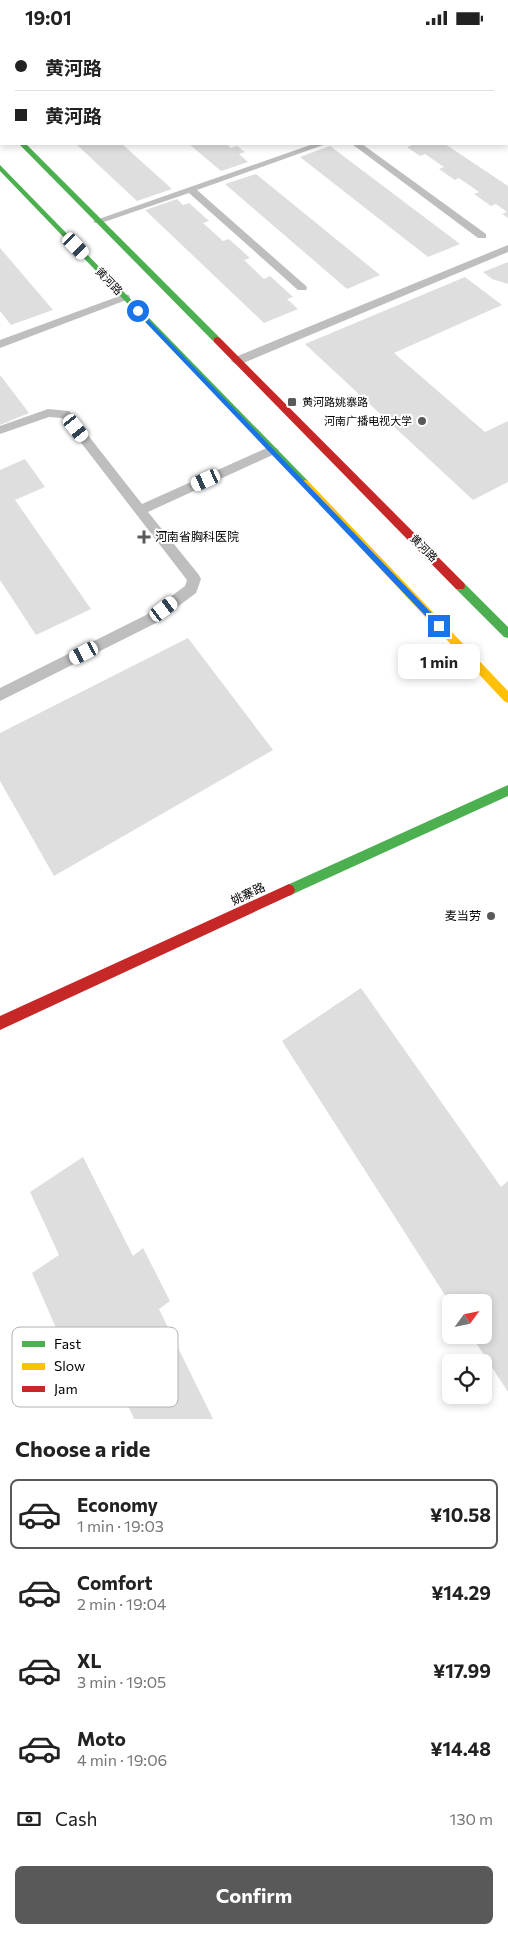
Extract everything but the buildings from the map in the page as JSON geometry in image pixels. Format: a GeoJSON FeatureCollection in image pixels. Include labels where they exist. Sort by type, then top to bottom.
{"type":"FeatureCollection","features":[{"type":"Feature","properties":{"kind":"main road","name":"黄河路"},"geometry":{"type":"LineString","coordinates":[[23,145],[508,634]]}},
{"type":"Feature","properties":{"kind":"main road","name":"黄河路"},"geometry":{"type":"LineString","coordinates":[[0,167],[273,450],[508,699]]}},
{"type":"Feature","properties":{"kind":"main road","name":"姚寨路"},"geometry":{"type":"LineString","coordinates":[[0,1023],[508,790]]}},
{"type":"Feature","properties":{"kind":"lane"},"geometry":{"type":"LineString","coordinates":[[98,221],[318,145]]}},
{"type":"Feature","properties":{"kind":"lane"},"geometry":{"type":"LineString","coordinates":[[357,145],[482,237]]}},
{"type":"Feature","properties":{"kind":"lane"},"geometry":{"type":"LineString","coordinates":[[190,189],[302,288]]}},
{"type":"Feature","properties":{"kind":"lane"},"geometry":{"type":"LineString","coordinates":[[237,361],[508,248]]}},
{"type":"Feature","properties":{"kind":"lane"},"geometry":{"type":"LineString","coordinates":[[0,343],[125,297]]}},
{"type":"Feature","properties":{"kind":"lane"},"geometry":{"type":"LineString","coordinates":[[0,430],[48,413],[65,414],[194,579],[191,589],[151,619],[0,695]]}},
{"type":"Feature","properties":{"kind":"lane"},"geometry":{"type":"LineString","coordinates":[[140,510],[273,450]]}},
{"type":"Feature","properties":{"kind":"traffic: fast"},"geometry":{"type":"LineString","coordinates":[[23,145],[217,340]]}},
{"type":"Feature","properties":{"kind":"traffic: fast"},"geometry":{"type":"LineString","coordinates":[[0,167],[305,483]]}},
{"type":"Feature","properties":{"kind":"traffic: fast"},"geometry":{"type":"LineString","coordinates":[[460,586],[508,634]]}},
{"type":"Feature","properties":{"kind":"traffic: fast"},"geometry":{"type":"LineString","coordinates":[[289,890],[508,790]]}},
{"type":"Feature","properties":{"kind":"traffic: slow"},"geometry":{"type":"LineString","coordinates":[[305,483],[508,698]]}},
{"type":"Feature","properties":{"kind":"traffic: jam"},"geometry":{"type":"LineString","coordinates":[[217,340],[460,586]]}},
{"type":"Feature","properties":{"kind":"traffic: jam"},"geometry":{"type":"LineString","coordinates":[[0,1023],[289,890]]}},
{"type":"Feature","properties":{"kind":"place","name":"黄河路姚寨路"},"geometry":{"type":"Point","coordinates":[292,402]}},
{"type":"Feature","properties":{"kind":"place","name":"河南广播电视大学"},"geometry":{"type":"Point","coordinates":[422,421]}},
{"type":"Feature","properties":{"kind":"place","name":"河南省胸科医院"},"geometry":{"type":"Point","coordinates":[144,537]}},
{"type":"Feature","properties":{"kind":"place","name":"麦当劳"},"geometry":{"type":"Point","coordinates":[491,916]}},
{"type":"Feature","properties":{"kind":"route"},"geometry":{"type":"LineString","coordinates":[[138,311],[439,626]]}}]}
